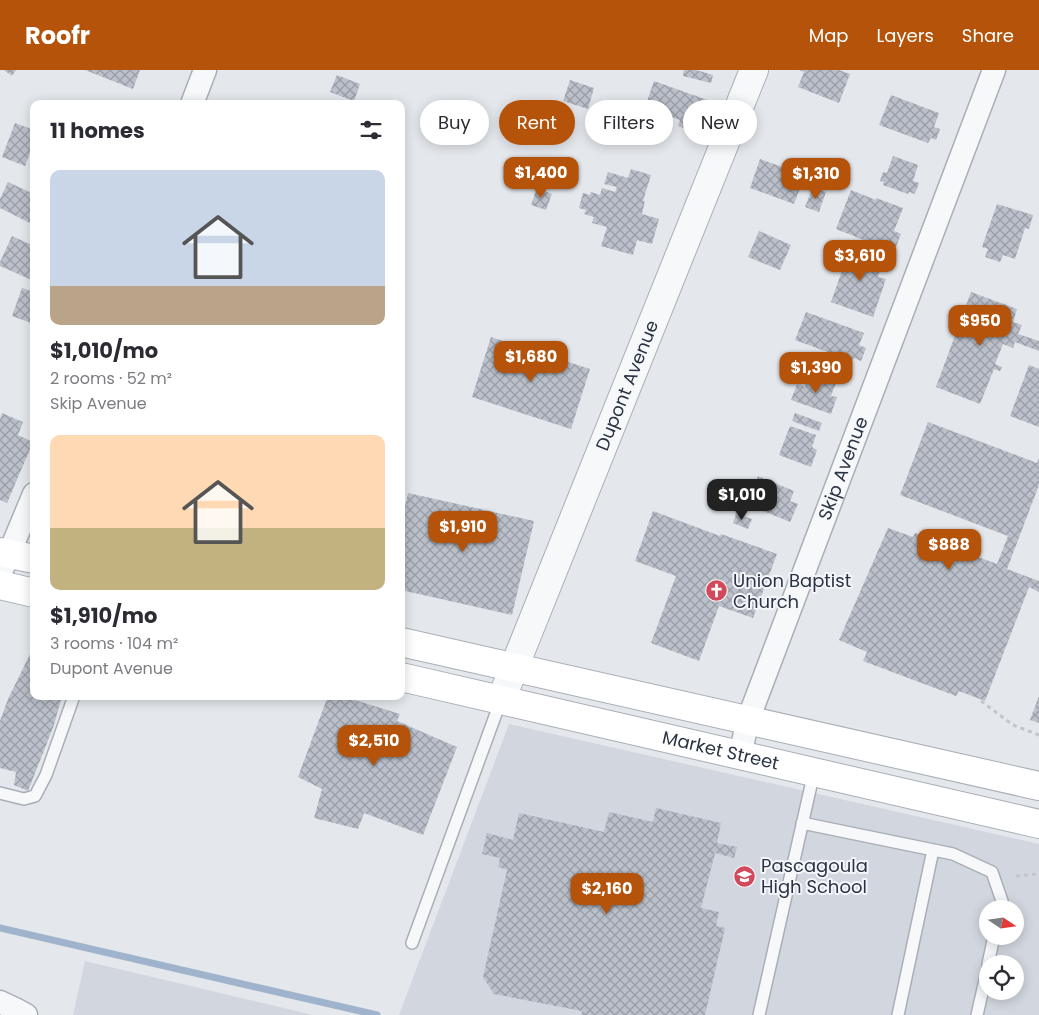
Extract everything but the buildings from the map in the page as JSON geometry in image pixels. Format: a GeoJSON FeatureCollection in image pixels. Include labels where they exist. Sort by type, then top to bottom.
{"type":"FeatureCollection","features":[{"type":"Feature","properties":{"kind":"main road"},"geometry":{"type":"LineString","coordinates":[[0,585],[30,592]]}},
{"type":"Feature","properties":{"kind":"main road","name":"Market Street"},"geometry":{"type":"LineString","coordinates":[[405,643],[1039,786]]}},
{"type":"Feature","properties":{"kind":"main road","name":"Market Street"},"geometry":{"type":"LineString","coordinates":[[405,678],[1039,824]]}},
{"type":"Feature","properties":{"kind":"street"},"geometry":{"type":"LineString","coordinates":[[194,100],[205,70]]}},
{"type":"Feature","properties":{"kind":"street","name":"Dupont Avenue"},"geometry":{"type":"LineString","coordinates":[[500,700],[754,70]]}},
{"type":"Feature","properties":{"kind":"street","name":"Skip Avenue"},"geometry":{"type":"LineString","coordinates":[[740,755],[748,720],[994,70]]}},
{"type":"Feature","properties":{"kind":"street"},"geometry":{"type":"LineString","coordinates":[[11,560],[30,505]]}},
{"type":"Feature","properties":{"kind":"street"},"geometry":{"type":"LineString","coordinates":[[0,1002],[26,1015]]}},
{"type":"Feature","properties":{"kind":"lane"},"geometry":{"type":"LineString","coordinates":[[0,793],[24,799],[35,796],[46,775],[73,700]]}},
{"type":"Feature","properties":{"kind":"lane"},"geometry":{"type":"LineString","coordinates":[[412,943],[500,700]]}},
{"type":"Feature","properties":{"kind":"lane"},"geometry":{"type":"LineString","coordinates":[[759,1015],[814,772]]}},
{"type":"Feature","properties":{"kind":"lane"},"geometry":{"type":"LineString","coordinates":[[802,823],[953,854],[992,872],[1002,900]]}},
{"type":"Feature","properties":{"kind":"lane"},"geometry":{"type":"LineString","coordinates":[[898,1015],[932,850]]}},
{"type":"Feature","properties":{"kind":"lane"},"geometry":{"type":"LineString","coordinates":[[977,1015],[981,1000]]}},
{"type":"Feature","properties":{"kind":"path"},"geometry":{"type":"LineString","coordinates":[[981,701],[1013,726],[1039,735]]}},
{"type":"Feature","properties":{"kind":"path"},"geometry":{"type":"LineString","coordinates":[[1016,876],[1039,874]]}},
{"type":"Feature","properties":{"kind":"shaded area","name":"Pascagoula High School"},"geometry":{"type":"Polygon","coordinates":[[[509,724],[1039,844],[1039,1015],[399,1015],[509,724]]]}},
{"type":"Feature","properties":{"kind":"shaded area"},"geometry":{"type":"Polygon","coordinates":[[[85,961],[313,1015],[73,1015],[85,961]]]}},
{"type":"Feature","properties":{"kind":"waterway"},"geometry":{"type":"LineString","coordinates":[[0,928],[377,1015]]}},
{"type":"Feature","properties":{"kind":"place","name":"Union Baptist Church"},"geometry":{"type":"Point","coordinates":[717,591]}},
{"type":"Feature","properties":{"kind":"place","name":"Pascagoula High School"},"geometry":{"type":"Point","coordinates":[745,876]}}]}
